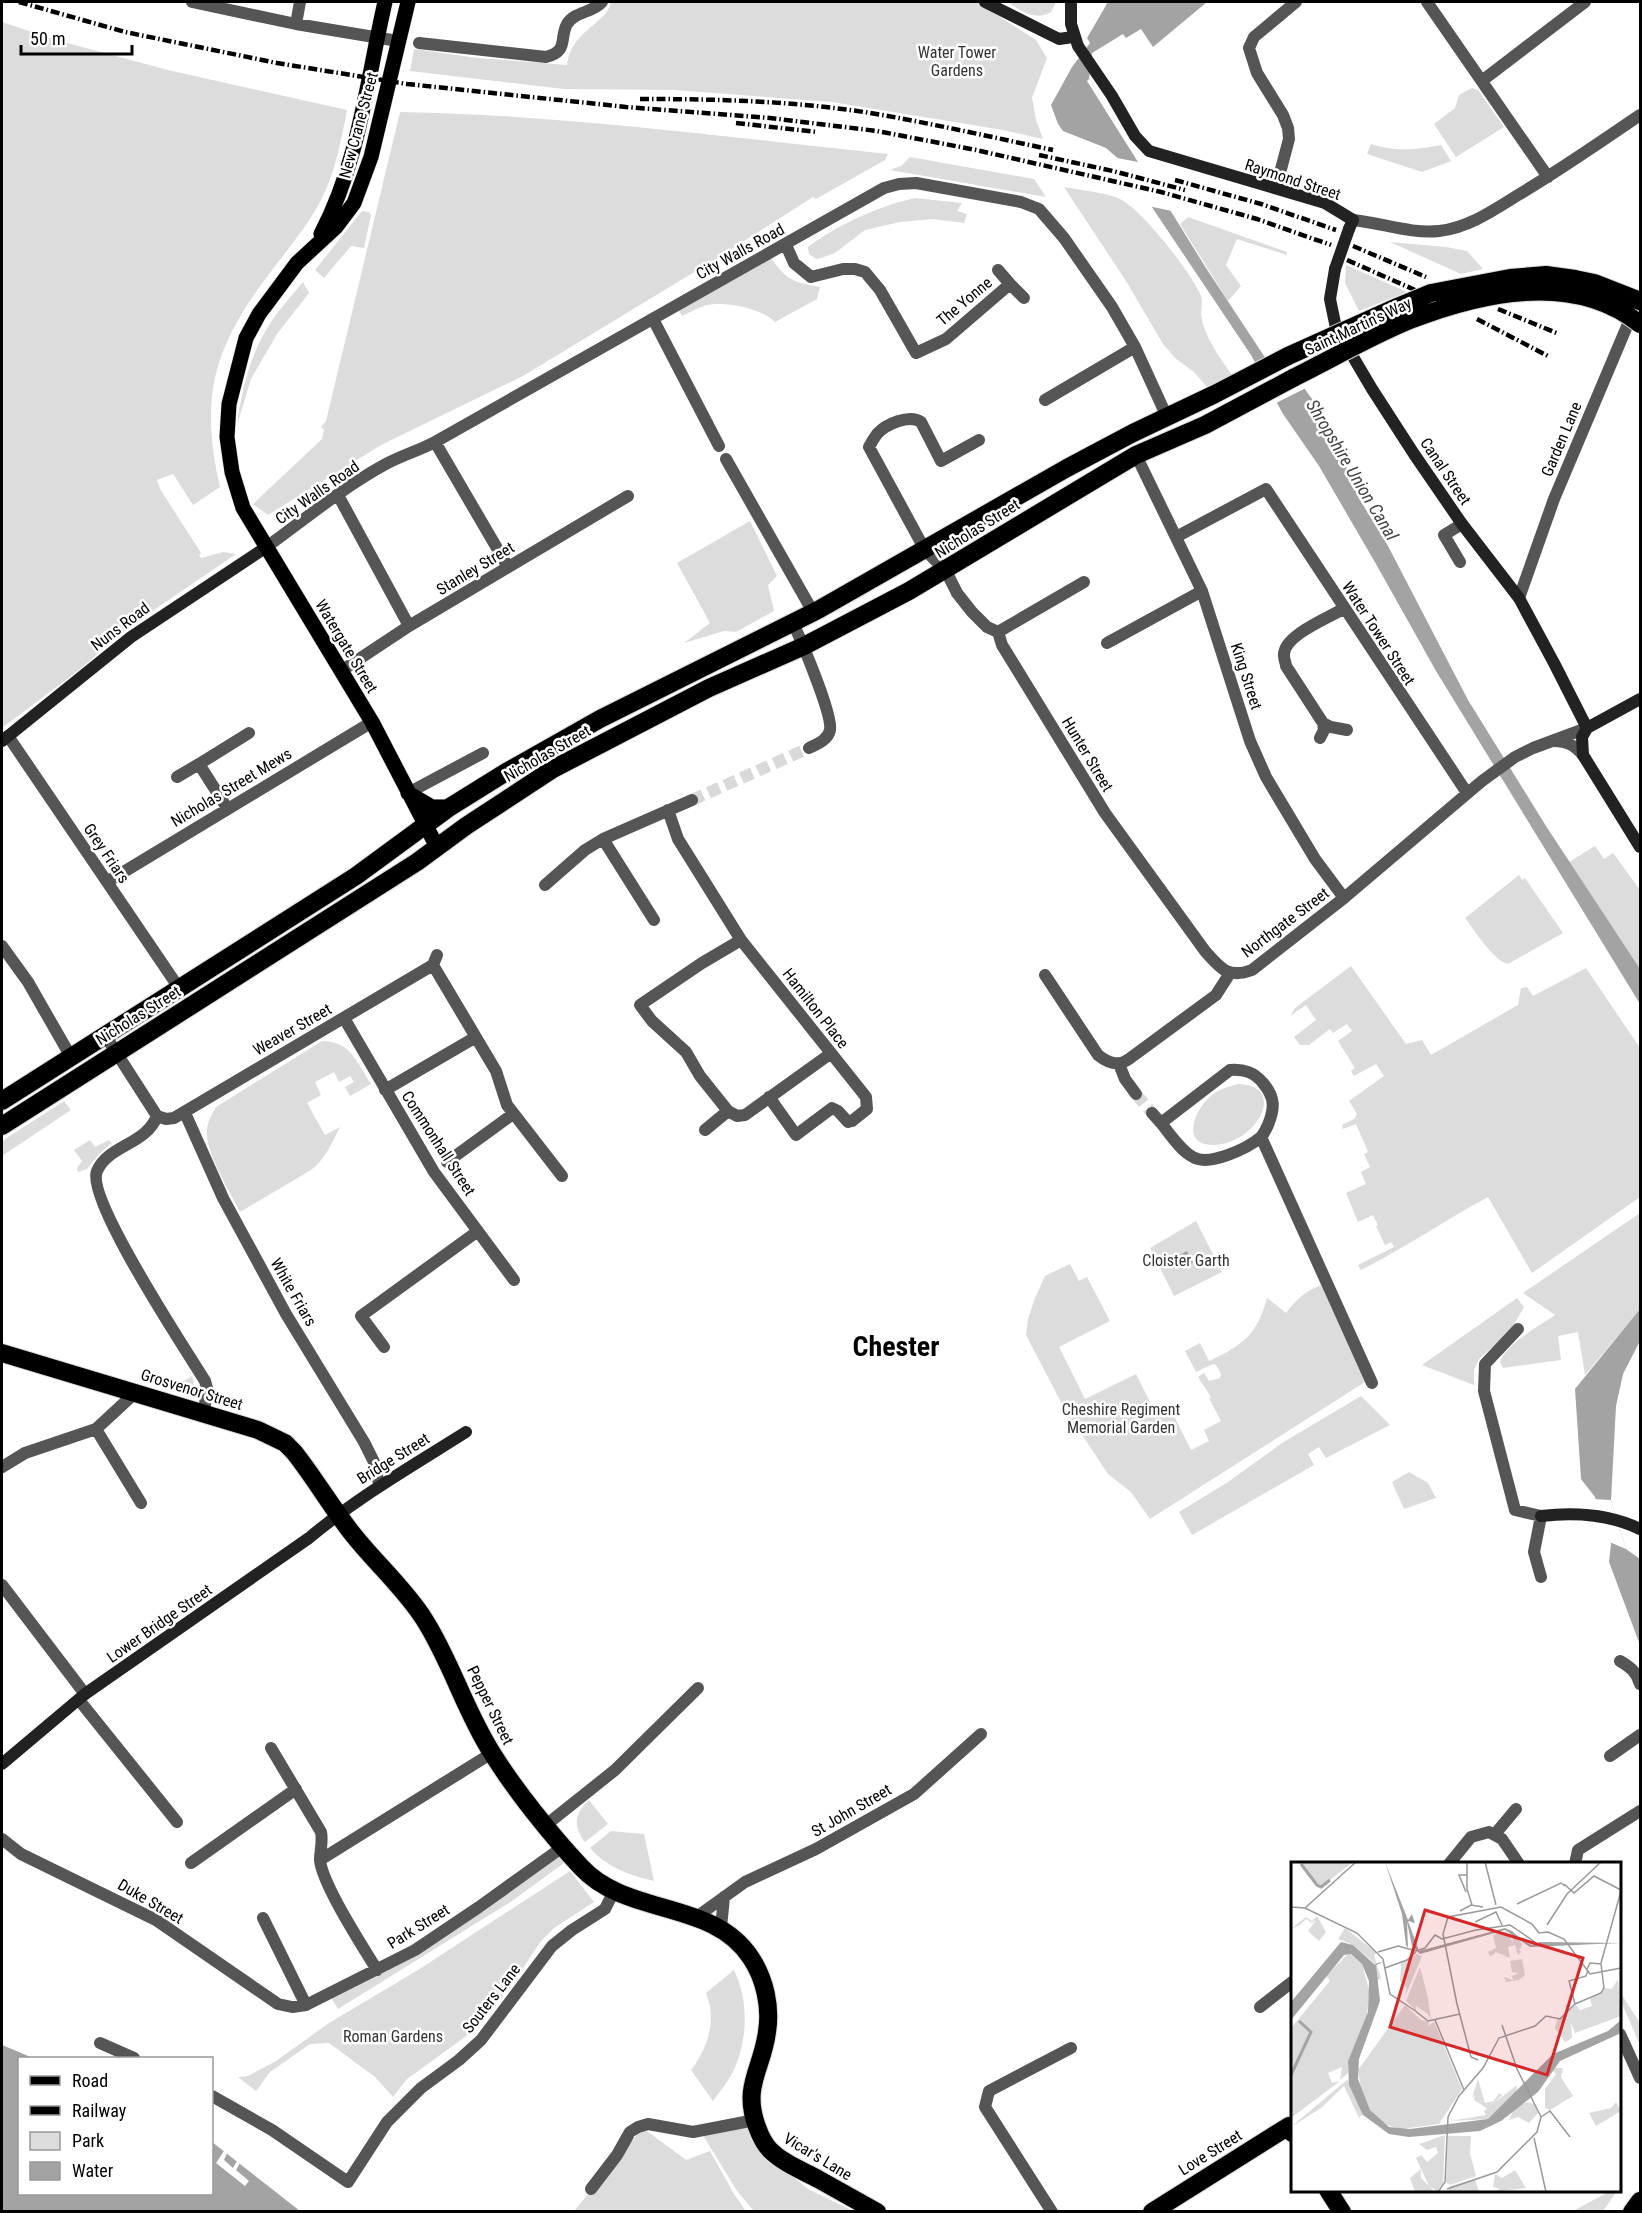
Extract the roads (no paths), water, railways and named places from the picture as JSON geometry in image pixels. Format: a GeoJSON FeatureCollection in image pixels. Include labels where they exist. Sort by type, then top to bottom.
{"type":"FeatureCollection","features":[{"type":"Feature","properties":{"kind":"highway","name":"Saint Martin's Way"},"geometry":{"type":"LineString","coordinates":[[1133,433],[1310,346],[1431,293],[1510,278],[1546,275],[1594,283],[1641,301]]}},
{"type":"Feature","properties":{"kind":"highway","name":"Saint Martin's Way"},"geometry":{"type":"LineString","coordinates":[[1136,455],[1198,428],[1409,321],[1460,304],[1501,294],[1559,292],[1595,300],[1641,324]]}},
{"type":"Feature","properties":{"kind":"highway","name":"Nicholas Street"},"geometry":{"type":"LineString","coordinates":[[2,1101],[356,876],[450,807],[508,771],[600,719],[738,648],[793,623],[1133,433]]}},
{"type":"Feature","properties":{"kind":"highway","name":"Nicholas Street"},"geometry":{"type":"LineString","coordinates":[[2,1126],[283,948],[500,803],[564,764],[709,688],[804,646],[946,571],[995,538],[1136,455]]}},
{"type":"Feature","properties":{"kind":"highway","name":"Grosvenor Street"},"geometry":{"type":"LineString","coordinates":[[2,1353],[258,1430],[285,1443],[294,1452],[338,1513]]}},
{"type":"Feature","properties":{"kind":"highway","name":"Pepper Street"},"geometry":{"type":"LineString","coordinates":[[338,1513],[422,1616],[439,1643],[492,1753],[546,1825],[589,1876],[614,1891],[721,1928]]}},
{"type":"Feature","properties":{"kind":"highway","name":"Vicar's Lane"},"geometry":{"type":"LineString","coordinates":[[721,1928],[738,1941],[752,1959],[762,1980],[767,2003],[767,2032],[750,2093],[754,2120],[767,2148],[781,2160],[877,2211]]}},
{"type":"Feature","properties":{"kind":"highway","name":"Love Street"},"geometry":{"type":"LineString","coordinates":[[1153,2211],[1291,2129]]}},
{"type":"Feature","properties":{"kind":"highway"},"geometry":{"type":"LineString","coordinates":[[1329,2192],[1342,2211]]}},
{"type":"Feature","properties":{"kind":"highway"},"geometry":{"type":"LineString","coordinates":[[1632,2211],[1641,2200]]}},
{"type":"Feature","properties":{"kind":"main road","name":"New Crane Street"},"geometry":{"type":"LineString","coordinates":[[316,244],[344,183],[364,110],[385,2]]}},
{"type":"Feature","properties":{"kind":"main road","name":"New Crane Street"},"geometry":{"type":"LineString","coordinates":[[250,521],[243,508],[232,472],[227,437],[229,404],[236,369],[246,338],[259,314],[297,263],[336,226],[354,203],[371,157],[408,2]]}},
{"type":"Feature","properties":{"kind":"main road","name":"Watergate Street"},"geometry":{"type":"LineString","coordinates":[[250,521],[372,722],[437,847]]}},
{"type":"Feature","properties":{"kind":"main road"},"geometry":{"type":"LineString","coordinates":[[408,793],[432,807],[450,807]]}},
{"type":"Feature","properties":{"kind":"street"},"geometry":{"type":"LineString","coordinates":[[192,2],[296,24],[398,41]]}},
{"type":"Feature","properties":{"kind":"street"},"geometry":{"type":"LineString","coordinates":[[296,24],[300,2]]}},
{"type":"Feature","properties":{"kind":"street"},"geometry":{"type":"LineString","coordinates":[[418,43],[546,57],[559,50],[568,22],[582,13],[595,9],[602,2]]}},
{"type":"Feature","properties":{"kind":"street"},"geometry":{"type":"LineString","coordinates":[[985,2],[1059,39],[1076,42],[1071,24],[1071,2]]}},
{"type":"Feature","properties":{"kind":"street"},"geometry":{"type":"LineString","coordinates":[[1276,188],[1289,139],[1288,128],[1283,115],[1257,73],[1249,48],[1254,37],[1296,2]]}},
{"type":"Feature","properties":{"kind":"street"},"geometry":{"type":"LineString","coordinates":[[1427,2],[1548,177]]}},
{"type":"Feature","properties":{"kind":"street"},"geometry":{"type":"LineString","coordinates":[[1483,80],[1585,2]]}},
{"type":"Feature","properties":{"kind":"street","name":"Raymond Street"},"geometry":{"type":"LineString","coordinates":[[1076,42],[1135,136],[1149,151],[1325,203],[1337,209],[1351,224],[1421,231],[1454,228],[1482,217],[1641,116]]}},
{"type":"Feature","properties":{"kind":"street","name":"City Walls Road"},"geometry":{"type":"LineString","coordinates":[[265,548],[338,495],[385,465],[435,442],[884,188],[899,184],[915,183],[1021,202],[1040,209],[1064,238],[1107,299],[1135,347],[1167,417]]}},
{"type":"Feature","properties":{"kind":"street","name":"Canal Street"},"geometry":{"type":"LineString","coordinates":[[1351,224],[1335,269],[1330,299],[1336,328],[1378,398],[1461,524],[1519,598],[1587,728]]}},
{"type":"Feature","properties":{"kind":"street","name":"The Yonne"},"geometry":{"type":"LineString","coordinates":[[786,245],[795,263],[811,277],[843,269],[865,272],[880,290],[916,352],[946,339],[1010,284]]}},
{"type":"Feature","properties":{"kind":"street","name":"The Yonne"},"geometry":{"type":"LineString","coordinates":[[998,270],[1024,298]]}},
{"type":"Feature","properties":{"kind":"street","name":"Garden Lane"},"geometry":{"type":"LineString","coordinates":[[1519,598],[1554,499],[1641,294]]}},
{"type":"Feature","properties":{"kind":"street"},"geometry":{"type":"LineString","coordinates":[[653,319],[719,446]]}},
{"type":"Feature","properties":{"kind":"street"},"geometry":{"type":"LineString","coordinates":[[1046,400],[1135,347]]}},
{"type":"Feature","properties":{"kind":"street","name":"Hunter Street"},"geometry":{"type":"LineString","coordinates":[[979,440],[941,461],[921,422],[909,417],[877,434],[869,447],[926,550],[946,571],[957,592],[972,612],[1000,638],[1105,813],[1205,951],[1218,966],[1230,972]]}},
{"type":"Feature","properties":{"kind":"street"},"geometry":{"type":"LineString","coordinates":[[435,442],[508,567]]}},
{"type":"Feature","properties":{"kind":"street","name":"King Street"},"geometry":{"type":"LineString","coordinates":[[1136,455],[1202,591],[1250,741],[1266,777],[1315,859],[1344,898]]}},
{"type":"Feature","properties":{"kind":"street"},"geometry":{"type":"LineString","coordinates":[[726,459],[813,612]]}},
{"type":"Feature","properties":{"kind":"street","name":"Water Tower Street"},"geometry":{"type":"LineString","coordinates":[[1176,537],[1266,489],[1343,609],[1467,793]]}},
{"type":"Feature","properties":{"kind":"street"},"geometry":{"type":"LineString","coordinates":[[338,495],[409,626]]}},
{"type":"Feature","properties":{"kind":"street","name":"Stanley Street"},"geometry":{"type":"LineString","coordinates":[[341,672],[409,626],[628,495]]}},
{"type":"Feature","properties":{"kind":"street"},"geometry":{"type":"LineString","coordinates":[[1460,562],[1444,535],[1461,524]]}},
{"type":"Feature","properties":{"kind":"street","name":"Nuns Road"},"geometry":{"type":"LineString","coordinates":[[5,738],[131,637],[265,548]]}},
{"type":"Feature","properties":{"kind":"street"},"geometry":{"type":"LineString","coordinates":[[1000,638],[1084,582]]}},
{"type":"Feature","properties":{"kind":"street"},"geometry":{"type":"LineString","coordinates":[[1107,642],[1202,591]]}},
{"type":"Feature","properties":{"kind":"street"},"geometry":{"type":"LineString","coordinates":[[1343,609],[1293,637],[1285,649],[1284,656],[1287,666],[1323,723],[1331,727],[1347,729]]}},
{"type":"Feature","properties":{"kind":"street"},"geometry":{"type":"LineString","coordinates":[[793,623],[804,646],[830,726],[830,732],[826,738],[809,748]]}},
{"type":"Feature","properties":{"kind":"street"},"geometry":{"type":"LineString","coordinates":[[1583,755],[1582,737],[1587,728],[1641,699]]}},
{"type":"Feature","properties":{"kind":"street","name":"Nicholas Street Mews"},"geometry":{"type":"LineString","coordinates":[[107,882],[372,722]]}},
{"type":"Feature","properties":{"kind":"street"},"geometry":{"type":"LineString","coordinates":[[1320,738],[1323,723]]}},
{"type":"Feature","properties":{"kind":"street","name":"Northgate Street"},"geometry":{"type":"LineString","coordinates":[[1119,1064],[1216,995],[1230,972],[1242,974],[1252,970],[1344,898],[1467,793],[1515,757],[1587,728]]}},
{"type":"Feature","properties":{"kind":"street"},"geometry":{"type":"LineString","coordinates":[[177,777],[249,733]]}},
{"type":"Feature","properties":{"kind":"street","name":"Grey Friars"},"geometry":{"type":"LineString","coordinates":[[5,738],[179,988]]}},
{"type":"Feature","properties":{"kind":"street"},"geometry":{"type":"LineString","coordinates":[[1553,741],[1568,742],[1583,755],[1641,847]]}},
{"type":"Feature","properties":{"kind":"street"},"geometry":{"type":"LineString","coordinates":[[408,793],[483,753]]}},
{"type":"Feature","properties":{"kind":"street"},"geometry":{"type":"LineString","coordinates":[[200,764],[227,808]]}},
{"type":"Feature","properties":{"kind":"street"},"geometry":{"type":"LineString","coordinates":[[545,885],[585,850],[603,839],[692,800]]}},
{"type":"Feature","properties":{"kind":"street","name":"Hamilton Place"},"geometry":{"type":"LineString","coordinates":[[668,810],[678,839],[741,940],[866,1097],[867,1109],[848,1122],[832,1108],[796,1135],[769,1097]]}},
{"type":"Feature","properties":{"kind":"street"},"geometry":{"type":"LineString","coordinates":[[603,839],[654,920]]}},
{"type":"Feature","properties":{"kind":"street"},"geometry":{"type":"LineString","coordinates":[[741,940],[640,1005],[652,1021],[686,1052],[700,1076],[728,1111],[737,1116],[745,1115],[830,1054]]}},
{"type":"Feature","properties":{"kind":"street"},"geometry":{"type":"LineString","coordinates":[[2,946],[28,982],[71,1058]]}},
{"type":"Feature","properties":{"kind":"street","name":"Weaver Street"},"geometry":{"type":"LineString","coordinates":[[157,1116],[166,1119],[185,1113],[344,1018],[435,960],[476,1037]]}},
{"type":"Feature","properties":{"kind":"street"},"geometry":{"type":"LineString","coordinates":[[1045,975],[1098,1055],[1105,1060],[1119,1064],[1125,1079],[1136,1094]]}},
{"type":"Feature","properties":{"kind":"street","name":"Commonhall Street"},"geometry":{"type":"LineString","coordinates":[[344,1018],[434,1172],[514,1280]]}},
{"type":"Feature","properties":{"kind":"street"},"geometry":{"type":"LineString","coordinates":[[105,1035],[157,1116],[153,1126],[144,1135],[100,1165],[96,1173],[96,1184],[118,1237],[205,1381],[207,1388],[204,1413]]}},
{"type":"Feature","properties":{"kind":"street"},"geometry":{"type":"LineString","coordinates":[[385,1090],[476,1037],[496,1071],[507,1105],[562,1176]]}},
{"type":"Feature","properties":{"kind":"street"},"geometry":{"type":"LineString","coordinates":[[1152,1113],[1161,1123],[1192,1157],[1206,1161],[1222,1158],[1261,1137],[1269,1123],[1274,1104],[1272,1096],[1256,1075],[1242,1070],[1230,1070],[1161,1123]]}},
{"type":"Feature","properties":{"kind":"street"},"geometry":{"type":"LineString","coordinates":[[705,1130],[728,1111]]}},
{"type":"Feature","properties":{"kind":"street","name":"White Friars"},"geometry":{"type":"LineString","coordinates":[[185,1113],[223,1198],[259,1265],[374,1462],[379,1484]]}},
{"type":"Feature","properties":{"kind":"street"},"geometry":{"type":"LineString","coordinates":[[447,1162],[513,1114]]}},
{"type":"Feature","properties":{"kind":"street"},"geometry":{"type":"LineString","coordinates":[[1261,1137],[1372,1383]]}},
{"type":"Feature","properties":{"kind":"street"},"geometry":{"type":"LineString","coordinates":[[384,1347],[361,1316],[478,1231]]}},
{"type":"Feature","properties":{"kind":"street"},"geometry":{"type":"LineString","coordinates":[[1518,1329],[1485,1364],[1484,1391],[1515,1510],[1541,1516],[1568,1512],[1617,1520],[1641,1529]]}},
{"type":"Feature","properties":{"kind":"street"},"geometry":{"type":"LineString","coordinates":[[2,1467],[25,1453],[96,1429],[135,1392]]}},
{"type":"Feature","properties":{"kind":"street"},"geometry":{"type":"LineString","coordinates":[[96,1429],[141,1503]]}},
{"type":"Feature","properties":{"kind":"street","name":"Bridge Street"},"geometry":{"type":"LineString","coordinates":[[338,1513],[379,1484],[466,1432]]}},
{"type":"Feature","properties":{"kind":"street","name":"Lower Bridge Street"},"geometry":{"type":"LineString","coordinates":[[2,1764],[82,1697],[309,1538],[338,1513]]}},
{"type":"Feature","properties":{"kind":"street"},"geometry":{"type":"LineString","coordinates":[[1541,1516],[1534,1552],[1541,1577]]}},
{"type":"Feature","properties":{"kind":"street"},"geometry":{"type":"LineString","coordinates":[[2,1585],[82,1697],[177,1822]]}},
{"type":"Feature","properties":{"kind":"street"},"geometry":{"type":"LineString","coordinates":[[1620,1661],[1631,1668],[1641,1684]]}},
{"type":"Feature","properties":{"kind":"street"},"geometry":{"type":"LineString","coordinates":[[546,1825],[615,1770],[698,1688]]}},
{"type":"Feature","properties":{"kind":"street","name":"St John Street"},"geometry":{"type":"LineString","coordinates":[[696,1918],[745,1882],[816,1850],[914,1794],[981,1734]]}},
{"type":"Feature","properties":{"kind":"street"},"geometry":{"type":"LineString","coordinates":[[1610,1756],[1641,1735]]}},
{"type":"Feature","properties":{"kind":"street"},"geometry":{"type":"LineString","coordinates":[[271,1748],[321,1832],[323,1844],[320,1860],[325,1879],[377,1970]]}},
{"type":"Feature","properties":{"kind":"street"},"geometry":{"type":"LineString","coordinates":[[320,1860],[492,1753]]}},
{"type":"Feature","properties":{"kind":"street"},"geometry":{"type":"LineString","coordinates":[[190,1863],[296,1789]]}},
{"type":"Feature","properties":{"kind":"street"},"geometry":{"type":"LineString","coordinates":[[1495,1834],[1516,1809]]}},
{"type":"Feature","properties":{"kind":"street"},"geometry":{"type":"LineString","coordinates":[[1575,1862],[1578,1850],[1641,1811]]}},
{"type":"Feature","properties":{"kind":"street"},"geometry":{"type":"LineString","coordinates":[[1450,1862],[1471,1837],[1489,1832],[1502,1839],[1518,1862]]}},
{"type":"Feature","properties":{"kind":"street","name":"Duke Street"},"geometry":{"type":"LineString","coordinates":[[2,1839],[21,1854],[156,1920],[278,2004]]}},
{"type":"Feature","properties":{"kind":"street","name":"Park Street"},"geometry":{"type":"LineString","coordinates":[[278,2004],[292,2007],[306,2005],[415,1950],[564,1846]]}},
{"type":"Feature","properties":{"kind":"street","name":"Souters Lane"},"geometry":{"type":"LineString","coordinates":[[213,2097],[272,2130],[348,2182],[387,2122],[421,2088],[459,2060],[481,2040],[552,1946],[604,1909],[614,1891]]}},
{"type":"Feature","properties":{"kind":"street"},"geometry":{"type":"LineString","coordinates":[[721,1928],[724,1897]]}},
{"type":"Feature","properties":{"kind":"street"},"geometry":{"type":"LineString","coordinates":[[263,1918],[306,2005]]}},
{"type":"Feature","properties":{"kind":"street"},"geometry":{"type":"LineString","coordinates":[[1260,2007],[1291,1984]]}},
{"type":"Feature","properties":{"kind":"street"},"geometry":{"type":"LineString","coordinates":[[1621,2036],[1641,2078]]}},
{"type":"Feature","properties":{"kind":"street"},"geometry":{"type":"LineString","coordinates":[[108,2043],[132,2057]]}},
{"type":"Feature","properties":{"kind":"street"},"geometry":{"type":"LineString","coordinates":[[1052,2211],[985,2106],[989,2091],[1071,2048]]}},
{"type":"Feature","properties":{"kind":"street"},"geometry":{"type":"LineString","coordinates":[[1632,2061],[1641,2073]]}},
{"type":"Feature","properties":{"kind":"street"},"geometry":{"type":"LineString","coordinates":[[591,2189],[617,2155],[630,2132],[638,2127],[648,2124],[693,2132],[754,2120]]}},
{"type":"Feature","properties":{"kind":"water"},"geometry":{"type":"Polygon","coordinates":[[[1108,2],[1207,2],[1153,47],[1141,29],[1126,38],[1123,34],[1092,53],[1089,79],[1206,268],[1264,356],[1304,388],[1332,426],[1331,441],[1359,489],[1357,495],[1388,546],[1468,700],[1546,826],[1640,969],[1640,1004],[1436,671],[1319,466],[1283,414],[1251,355],[1121,161],[1106,148],[1063,131],[1058,124],[1051,105],[1072,67],[1090,43],[1087,38],[1108,2]]]}},
{"type":"Feature","properties":{"kind":"water"},"geometry":{"type":"Polygon","coordinates":[[[1187,1251],[1193,1263],[1181,1269],[1174,1258],[1187,1251]]]}},
{"type":"Feature","properties":{"kind":"water"},"geometry":{"type":"Polygon","coordinates":[[[1640,1309],[1640,1341],[1623,1374],[1616,1406],[1611,1500],[1626,1549],[1640,1559],[1640,1645],[1609,1562],[1611,1544],[1595,1497],[1581,1479],[1575,1389],[1640,1309]]]}},
{"type":"Feature","properties":{"kind":"water"},"geometry":{"type":"Polygon","coordinates":[[[2,2045],[31,2057],[18,2057],[18,2195],[213,2195],[213,2143],[300,2211],[2,2211],[2,2045]]]}},
{"type":"Feature","properties":{"kind":"tunnel"},"geometry":{"type":"LineString","coordinates":[[692,800],[809,748]]}},
{"type":"Feature","properties":{"kind":"tunnel"},"geometry":{"type":"LineString","coordinates":[[1136,1094],[1152,1113]]}},
{"type":"Feature","properties":{"kind":"railway"},"geometry":{"type":"LineString","coordinates":[[19,2],[125,32],[277,63],[407,84],[626,107],[770,118],[877,131],[976,150],[1161,192],[1257,219],[1331,245]]}},
{"type":"Feature","properties":{"kind":"railway"},"geometry":{"type":"LineString","coordinates":[[640,99],[761,102],[852,110],[1053,150]]}},
{"type":"Feature","properties":{"kind":"railway"},"geometry":{"type":"LineString","coordinates":[[736,123],[817,132]]}},
{"type":"Feature","properties":{"kind":"railway"},"geometry":{"type":"LineString","coordinates":[[1039,155],[1185,190]]}},
{"type":"Feature","properties":{"kind":"railway"},"geometry":{"type":"LineString","coordinates":[[1175,180],[1261,204],[1336,230]]}},
{"type":"Feature","properties":{"kind":"railway"},"geometry":{"type":"LineString","coordinates":[[1353,246],[1426,277]]}},
{"type":"Feature","properties":{"kind":"railway"},"geometry":{"type":"LineString","coordinates":[[1347,260],[1415,290]]}},
{"type":"Feature","properties":{"kind":"railway"},"geometry":{"type":"LineString","coordinates":[[1498,309],[1559,334]]}},
{"type":"Feature","properties":{"kind":"railway"},"geometry":{"type":"LineString","coordinates":[[1477,319],[1548,356]]}},
{"type":"Feature","properties":{"kind":"district","name":"Chester"},"geometry":{"type":"Point","coordinates":[896,1346]}},
{"type":"Feature","properties":{"kind":"park label","name":"Water Tower Gardens"},"geometry":{"type":"Point","coordinates":[957,61]}},
{"type":"Feature","properties":{"kind":"park label","name":"Cloister Garth"},"geometry":{"type":"Point","coordinates":[1186,1260]}},
{"type":"Feature","properties":{"kind":"park label","name":"Cheshire Regiment Memorial Garden"},"geometry":{"type":"Point","coordinates":[1121,1418]}},
{"type":"Feature","properties":{"kind":"park label","name":"Roman Gardens"},"geometry":{"type":"Point","coordinates":[393,2036]}},
{"type":"Feature","properties":{"kind":"water label","name":"Shropshire Union Canal"},"geometry":{"type":"Point","coordinates":[1352,470]}}]}
